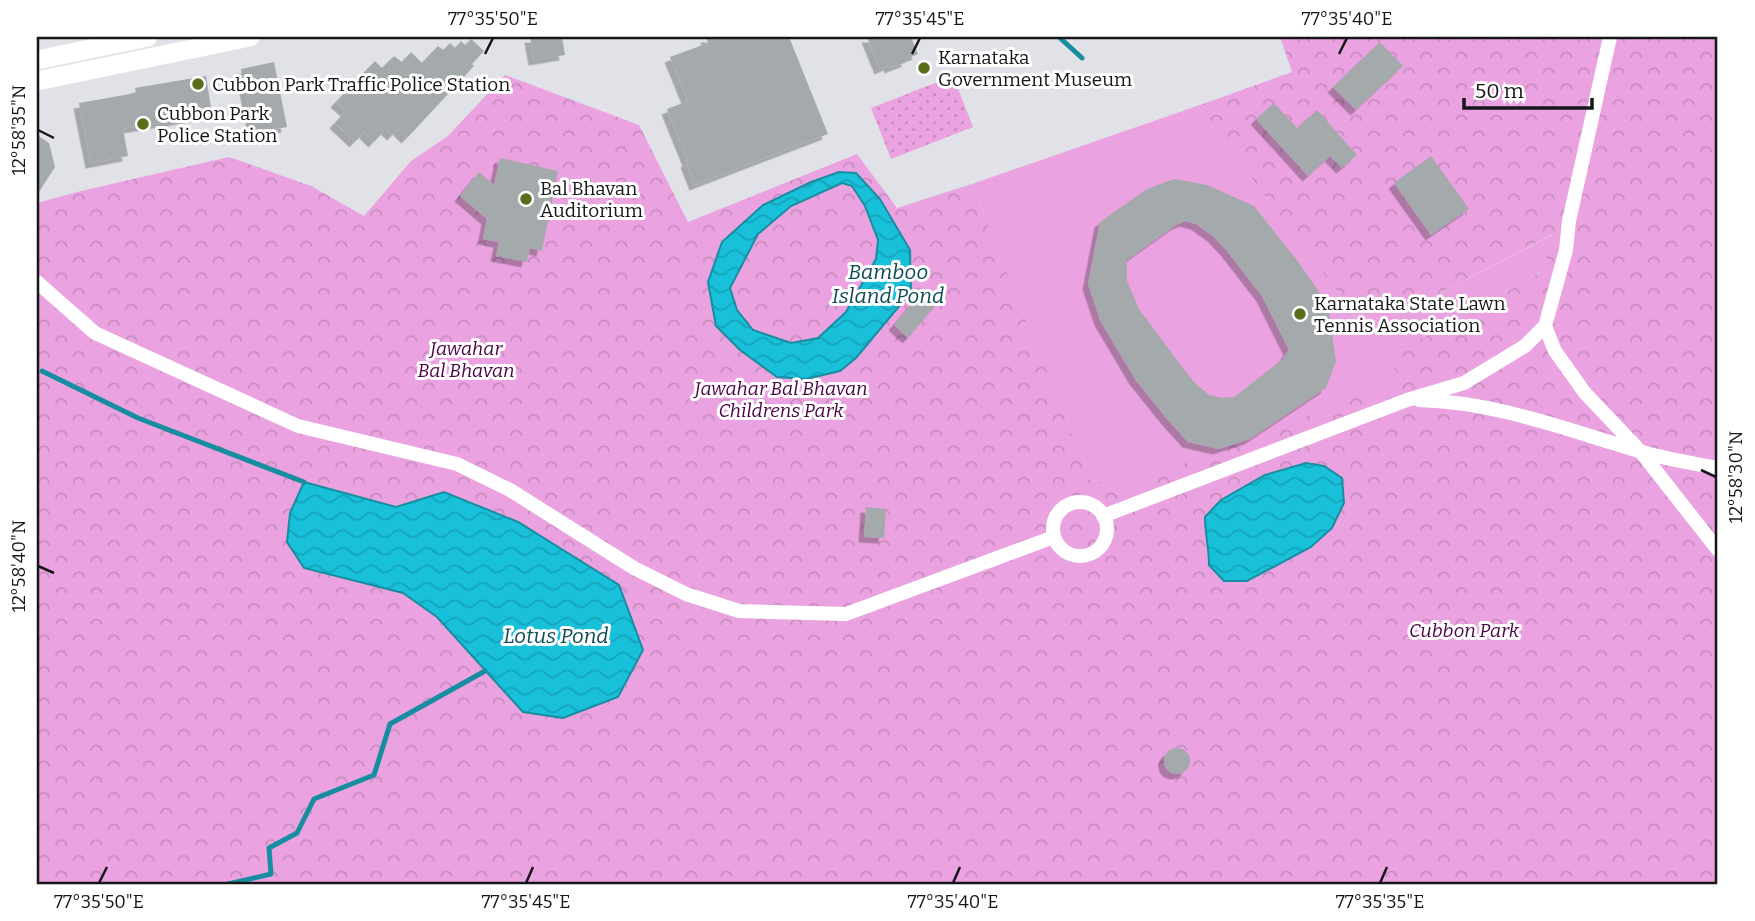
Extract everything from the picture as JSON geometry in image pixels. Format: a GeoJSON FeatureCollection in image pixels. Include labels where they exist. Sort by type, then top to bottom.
{"type":"FeatureCollection","features":[{"type":"Feature","properties":{"kind":"main road"},"geometry":{"type":"LineString","coordinates":[[37,60],[148,37]]}},
{"type":"Feature","properties":{"kind":"main road"},"geometry":{"type":"LineString","coordinates":[[37,81],[250,37]]}},
{"type":"Feature","properties":{"kind":"street"},"geometry":{"type":"LineString","coordinates":[[1103,516],[1408,400],[1464,383],[1525,346],[1545,326],[1566,250],[1569,221],[1610,37]]}},
{"type":"Feature","properties":{"kind":"street"},"geometry":{"type":"LineString","coordinates":[[37,282],[96,333],[298,426],[457,464],[510,489],[634,569],[686,594],[739,611],[846,614],[1054,537]]}},
{"type":"Feature","properties":{"kind":"street"},"geometry":{"type":"LineString","coordinates":[[1545,326],[1555,351],[1585,393],[1641,452],[1718,550]]}},
{"type":"Feature","properties":{"kind":"street"},"geometry":{"type":"LineString","coordinates":[[1408,400],[1440,401],[1500,411],[1561,426],[1641,452],[1718,468]]}},
{"type":"Feature","properties":{"kind":"street"},"geometry":{"type":"LineString","coordinates":[[1074,502],[1092,504],[1103,516],[1107,531],[1104,541],[1098,549],[1089,554],[1068,553],[1054,537],[1056,517],[1062,509],[1074,502]]}},
{"type":"Feature","properties":{"kind":"green space","name":"Cubbon Park"},"geometry":{"type":"Polygon","coordinates":[[[1280,37],[1718,37],[1718,884],[37,884],[37,203],[229,157],[311,186],[364,216],[411,161],[448,136],[505,75],[639,125],[688,222],[857,154],[897,208],[972,184],[1090,479],[1402,380],[1380,351],[1417,341],[1543,271],[1553,234],[1399,315],[1358,320],[1197,106],[1292,72],[1280,37]]]}},
{"type":"Feature","properties":{"kind":"green space"},"geometry":{"type":"Polygon","coordinates":[[[953,76],[973,127],[891,159],[871,108],[953,76]]]}},
{"type":"Feature","properties":{"kind":"green space"},"geometry":{"type":"Polygon","coordinates":[[[1197,106],[1358,320],[1399,315],[1554,234],[1543,271],[1417,341],[1381,351],[1402,380],[1123,487],[1090,480],[972,184],[1197,106]]]}},
{"type":"Feature","properties":{"kind":"water","name":"Bamboo Island Pond"},"geometry":{"type":"Polygon","coordinates":[[[839,172],[856,173],[880,199],[910,250],[911,292],[856,358],[840,371],[806,379],[777,377],[740,350],[716,326],[708,282],[722,242],[763,205],[839,172]],[[842,183],[791,206],[758,234],[730,288],[737,310],[753,330],[791,343],[818,338],[846,312],[876,259],[878,240],[865,206],[852,186],[842,183]]]}},
{"type":"Feature","properties":{"kind":"water"},"geometry":{"type":"Polygon","coordinates":[[[1306,463],[1324,466],[1342,478],[1344,503],[1332,528],[1311,547],[1247,581],[1224,581],[1209,565],[1205,517],[1221,500],[1265,475],[1306,463]]]}},
{"type":"Feature","properties":{"kind":"water","name":"Lotus Pond"},"geometry":{"type":"Polygon","coordinates":[[[304,482],[396,507],[444,492],[518,522],[619,585],[643,650],[618,697],[563,718],[523,712],[437,617],[403,593],[304,568],[287,542],[290,513],[304,482]]]}},
{"type":"Feature","properties":{"kind":"building"},"geometry":{"type":"Polygon","coordinates":[[[530,37],[562,37],[565,55],[534,60],[530,37]]]}},
{"type":"Feature","properties":{"kind":"building"},"geometry":{"type":"Polygon","coordinates":[[[706,37],[789,37],[828,134],[695,185],[667,109],[688,101],[670,57],[708,43],[706,37]]]}},
{"type":"Feature","properties":{"kind":"building"},"geometry":{"type":"Polygon","coordinates":[[[867,37],[911,37],[918,54],[906,59],[908,61],[880,69],[867,37]]]}},
{"type":"Feature","properties":{"kind":"building"},"geometry":{"type":"Polygon","coordinates":[[[471,39],[484,51],[472,64],[474,66],[407,138],[398,129],[393,135],[386,129],[374,142],[364,132],[355,142],[335,123],[346,111],[336,102],[375,61],[382,68],[394,56],[402,62],[411,52],[422,63],[438,46],[443,50],[450,43],[455,48],[461,41],[465,45],[471,39]]]}},
{"type":"Feature","properties":{"kind":"building"},"geometry":{"type":"Polygon","coordinates":[[[1380,42],[1403,66],[1356,110],[1333,87],[1380,42]]]}},
{"type":"Feature","properties":{"kind":"building"},"geometry":{"type":"Polygon","coordinates":[[[274,62],[287,127],[254,133],[241,69],[274,62]]]}},
{"type":"Feature","properties":{"kind":"building"},"geometry":{"type":"Polygon","coordinates":[[[206,76],[212,114],[123,129],[128,156],[91,163],[79,103],[136,93],[135,88],[206,76]]]}},
{"type":"Feature","properties":{"kind":"building"},"geometry":{"type":"Polygon","coordinates":[[[1274,103],[1297,128],[1317,110],[1357,155],[1342,168],[1330,156],[1308,176],[1256,119],[1274,103]]]}},
{"type":"Feature","properties":{"kind":"building"},"geometry":{"type":"Polygon","coordinates":[[[37,135],[49,143],[55,167],[37,195],[37,135]]]}},
{"type":"Feature","properties":{"kind":"building"},"geometry":{"type":"Polygon","coordinates":[[[1431,156],[1469,209],[1431,235],[1394,183],[1431,156]]]}},
{"type":"Feature","properties":{"kind":"building"},"geometry":{"type":"Polygon","coordinates":[[[500,158],[558,171],[542,251],[530,248],[527,262],[496,256],[499,242],[483,239],[487,219],[460,196],[479,172],[494,185],[500,158]]]}},
{"type":"Feature","properties":{"kind":"building","name":"Karnataka State Lawn Tennis Association"},"geometry":{"type":"Polygon","coordinates":[[[1174,179],[1207,185],[1254,206],[1328,305],[1336,361],[1326,388],[1250,439],[1218,449],[1188,442],[1135,379],[1100,320],[1088,284],[1100,222],[1147,189],[1174,179]],[[1185,221],[1176,225],[1127,260],[1127,281],[1139,309],[1195,383],[1209,395],[1234,397],[1282,360],[1289,350],[1262,296],[1227,251],[1213,236],[1196,224],[1185,221]]]}},
{"type":"Feature","properties":{"kind":"building"},"geometry":{"type":"Polygon","coordinates":[[[922,292],[936,305],[908,338],[894,325],[922,292]]]}},
{"type":"Feature","properties":{"kind":"building"},"geometry":{"type":"Polygon","coordinates":[[[866,507],[886,509],[884,538],[864,537],[866,507]]]}},
{"type":"Feature","properties":{"kind":"building"},"geometry":{"type":"Polygon","coordinates":[[[1177,748],[1187,751],[1190,761],[1187,771],[1177,774],[1167,771],[1164,761],[1167,751],[1177,748]]]}},
{"type":"Feature","properties":{"kind":"waterway"},"geometry":{"type":"LineString","coordinates":[[1059,37],[1082,58]]}},
{"type":"Feature","properties":{"kind":"waterway"},"geometry":{"type":"LineString","coordinates":[[42,371],[138,418],[304,482]]}},
{"type":"Feature","properties":{"kind":"waterway"},"geometry":{"type":"LineString","coordinates":[[228,884],[271,874],[269,848],[297,833],[314,799],[374,775],[390,724],[485,671]]}},
{"type":"Feature","properties":{"kind":"place","name":"Karnataka Government Museum"},"geometry":{"type":"Point","coordinates":[924,68]}},
{"type":"Feature","properties":{"kind":"place","name":"Cubbon Park Traffic Police Station"},"geometry":{"type":"Point","coordinates":[198,84]}},
{"type":"Feature","properties":{"kind":"place","name":"Cubbon Park Police Station"},"geometry":{"type":"Point","coordinates":[143,124]}},
{"type":"Feature","properties":{"kind":"place","name":"Bal Bhavan Auditorium"},"geometry":{"type":"Point","coordinates":[526,199]}},
{"type":"Feature","properties":{"kind":"place","name":"Karnataka State Lawn Tennis Association"},"geometry":{"type":"Point","coordinates":[1300,314]}},
{"type":"Feature","properties":{"kind":"park label","name":"Jawahar Bal Bhavan"},"geometry":{"type":"Point","coordinates":[466,359]}},
{"type":"Feature","properties":{"kind":"park label","name":"Jawahar Bal Bhavan Childrens Park"},"geometry":{"type":"Point","coordinates":[781,399]}}]}
